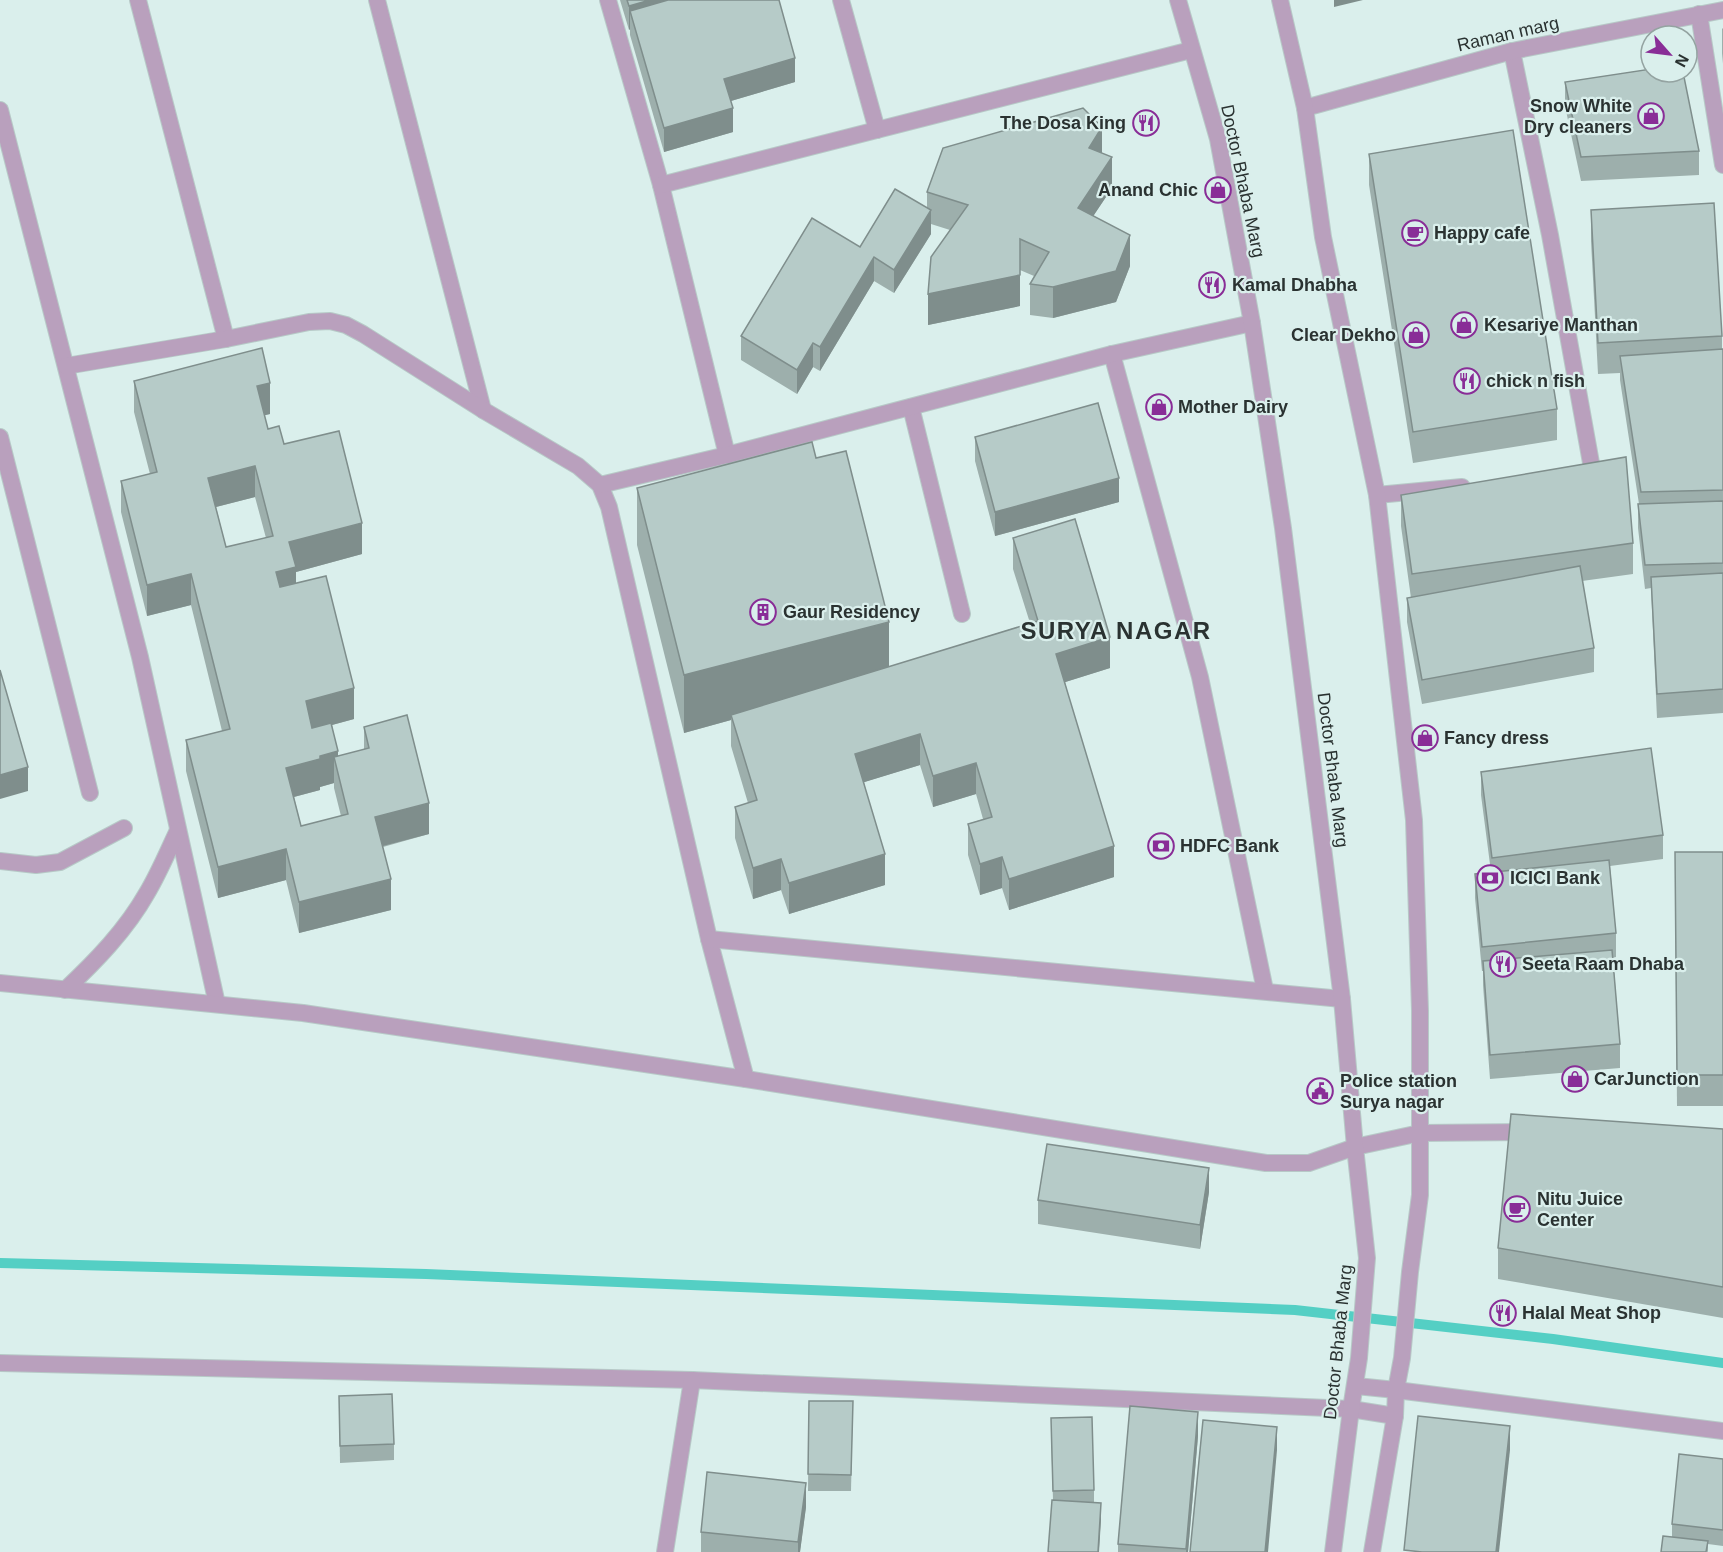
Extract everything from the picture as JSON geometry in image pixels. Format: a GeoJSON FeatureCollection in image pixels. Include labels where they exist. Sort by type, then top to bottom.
{"type":"FeatureCollection","features":[{"type":"Feature","properties":{"kind":"street"},"geometry":{"type":"LineString","coordinates":[[138,0],[226,339]]}},
{"type":"Feature","properties":{"kind":"street"},"geometry":{"type":"LineString","coordinates":[[377,0],[483,410]]}},
{"type":"Feature","properties":{"kind":"street"},"geometry":{"type":"LineString","coordinates":[[608,0],[661,185],[727,455]]}},
{"type":"Feature","properties":{"kind":"street"},"geometry":{"type":"LineString","coordinates":[[841,0],[877,130]]}},
{"type":"Feature","properties":{"kind":"street","name":"Doctor Bhaba Marg"},"geometry":{"type":"LineString","coordinates":[[1178,0],[1218,139],[1252,323],[1283,528],[1342,999],[1367,1258],[1356,1386],[1333,1552]]}},
{"type":"Feature","properties":{"kind":"street"},"geometry":{"type":"LineString","coordinates":[[1280,0],[1305,108],[1323,237],[1377,495],[1414,820],[1420,1011],[1420,1195],[1402,1358],[1396,1390],[1395,1416],[1372,1552]]}},
{"type":"Feature","properties":{"kind":"street","name":"Raman marg"},"geometry":{"type":"LineString","coordinates":[[1305,108],[1512,51],[1723,10]]}},
{"type":"Feature","properties":{"kind":"street"},"geometry":{"type":"LineString","coordinates":[[1699,14],[1723,165]]}},
{"type":"Feature","properties":{"kind":"street"},"geometry":{"type":"LineString","coordinates":[[661,185],[1191,50]]}},
{"type":"Feature","properties":{"kind":"street"},"geometry":{"type":"LineString","coordinates":[[1512,51],[1550,236],[1593,474],[1570,476]]}},
{"type":"Feature","properties":{"kind":"street"},"geometry":{"type":"LineString","coordinates":[[0,110],[140,657],[217,1004]]}},
{"type":"Feature","properties":{"kind":"street"},"geometry":{"type":"LineString","coordinates":[[66,366],[226,339],[309,322],[330,321],[363,334],[483,410],[578,466],[600,485],[609,507],[709,939],[746,1079]]}},
{"type":"Feature","properties":{"kind":"street"},"geometry":{"type":"LineString","coordinates":[[600,485],[727,455],[1112,354],[1252,323]]}},
{"type":"Feature","properties":{"kind":"street"},"geometry":{"type":"LineString","coordinates":[[1112,354],[1200,677],[1265,990]]}},
{"type":"Feature","properties":{"kind":"street"},"geometry":{"type":"LineString","coordinates":[[911,407],[962,614]]}},
{"type":"Feature","properties":{"kind":"street"},"geometry":{"type":"LineString","coordinates":[[0,436],[90,793]]}},
{"type":"Feature","properties":{"kind":"street"},"geometry":{"type":"LineString","coordinates":[[1377,495],[1479,485]]}},
{"type":"Feature","properties":{"kind":"street"},"geometry":{"type":"LineString","coordinates":[[0,861],[36,865],[60,862],[124,828]]}},
{"type":"Feature","properties":{"kind":"street"},"geometry":{"type":"LineString","coordinates":[[65,990],[95,962],[125,926],[147,894],[178,830]]}},
{"type":"Feature","properties":{"kind":"street"},"geometry":{"type":"LineString","coordinates":[[709,939],[1342,999]]}},
{"type":"Feature","properties":{"kind":"street"},"geometry":{"type":"LineString","coordinates":[[0,983],[303,1013],[746,1079],[1266,1163],[1309,1163],[1355,1147],[1420,1133],[1548,1132]]}},
{"type":"Feature","properties":{"kind":"street"},"geometry":{"type":"LineString","coordinates":[[0,1363],[692,1380],[1351,1409],[1395,1416]]}},
{"type":"Feature","properties":{"kind":"street"},"geometry":{"type":"LineString","coordinates":[[665,1552],[692,1380]]}},
{"type":"Feature","properties":{"kind":"street"},"geometry":{"type":"LineString","coordinates":[[1356,1386],[1723,1431]]}},
{"type":"Feature","properties":{"kind":"building"},"geometry":{"type":"Polygon","coordinates":[[[627,0],[650,0],[629,6],[627,0]]]}},
{"type":"Feature","properties":{"kind":"building"},"geometry":{"type":"Polygon","coordinates":[[[668,0],[779,0],[795,58],[724,79],[733,108],[664,128],[630,11],[668,0]]]}},
{"type":"Feature","properties":{"kind":"building"},"geometry":{"type":"Polygon","coordinates":[[[1639,71],[1639,84],[1685,84],[1699,151],[1581,157],[1565,82],[1639,71]]]}},
{"type":"Feature","properties":{"kind":"building"},"geometry":{"type":"Polygon","coordinates":[[[1083,108],[1102,127],[1089,148],[1112,157],[1078,208],[1130,235],[1116,271],[1053,287],[1030,284],[1049,252],[1020,239],[1020,275],[928,294],[931,257],[968,205],[927,192],[943,148],[1083,108]]]}},
{"type":"Feature","properties":{"kind":"building"},"geometry":{"type":"Polygon","coordinates":[[[1513,130],[1557,409],[1413,432],[1369,154],[1513,130]]]}},
{"type":"Feature","properties":{"kind":"building"},"geometry":{"type":"Polygon","coordinates":[[[895,189],[931,210],[894,270],[874,257],[820,347],[813,343],[797,370],[741,336],[812,218],[860,247],[895,189]]]}},
{"type":"Feature","properties":{"kind":"building"},"geometry":{"type":"Polygon","coordinates":[[[1714,203],[1722,336],[1598,343],[1591,210],[1714,203]]]}},
{"type":"Feature","properties":{"kind":"building"},"geometry":{"type":"Polygon","coordinates":[[[262,348],[270,383],[257,386],[268,429],[279,426],[284,444],[339,431],[362,523],[289,542],[296,567],[276,572],[280,587],[326,576],[354,688],[306,701],[312,728],[331,723],[338,751],[320,756],[320,759],[286,768],[301,826],[348,814],[334,757],[369,748],[364,727],[407,715],[429,803],[375,817],[391,879],[299,902],[286,849],[218,867],[186,740],[230,729],[191,574],[147,585],[121,481],[157,472],[134,381],[262,348]],[[255,466],[208,478],[226,547],[273,536],[255,466]]]}},
{"type":"Feature","properties":{"kind":"building"},"geometry":{"type":"Polygon","coordinates":[[[1723,349],[1723,490],[1641,492],[1620,356],[1723,349]]]}},
{"type":"Feature","properties":{"kind":"building"},"geometry":{"type":"Polygon","coordinates":[[[1098,403],[1119,478],[995,512],[975,437],[1098,403]]]}},
{"type":"Feature","properties":{"kind":"building","name":"Gaur Residency"},"geometry":{"type":"Polygon","coordinates":[[[812,442],[816,458],[846,451],[889,622],[684,675],[637,488],[812,442]]]}},
{"type":"Feature","properties":{"kind":"building"},"geometry":{"type":"Polygon","coordinates":[[[1626,457],[1633,543],[1412,574],[1401,495],[1626,457]]]}},
{"type":"Feature","properties":{"kind":"building"},"geometry":{"type":"Polygon","coordinates":[[[1723,501],[1723,563],[1645,565],[1638,504],[1723,501]]]}},
{"type":"Feature","properties":{"kind":"building"},"geometry":{"type":"Polygon","coordinates":[[[1075,519],[1110,637],[1056,654],[1114,846],[1009,879],[1002,857],[980,864],[968,824],[992,817],[976,763],[933,776],[920,734],[855,754],[885,854],[789,883],[781,859],[753,868],[735,807],[757,800],[731,715],[1038,621],[1013,538],[1075,519]]]}},
{"type":"Feature","properties":{"kind":"building"},"geometry":{"type":"Polygon","coordinates":[[[1580,566],[1594,648],[1422,680],[1407,598],[1580,566]]]}},
{"type":"Feature","properties":{"kind":"building"},"geometry":{"type":"Polygon","coordinates":[[[1723,573],[1723,689],[1657,694],[1651,577],[1723,573]]]}},
{"type":"Feature","properties":{"kind":"building"},"geometry":{"type":"Polygon","coordinates":[[[0,670],[28,767],[0,775],[0,670]]]}},
{"type":"Feature","properties":{"kind":"building"},"geometry":{"type":"Polygon","coordinates":[[[1651,748],[1663,835],[1492,858],[1481,772],[1651,748]]]}},
{"type":"Feature","properties":{"kind":"building"},"geometry":{"type":"Polygon","coordinates":[[[1675,852],[1723,852],[1723,1075],[1677,1075],[1675,852]]]}},
{"type":"Feature","properties":{"kind":"building"},"geometry":{"type":"Polygon","coordinates":[[[1609,860],[1616,933],[1482,947],[1475,874],[1609,860]]]}},
{"type":"Feature","properties":{"kind":"building"},"geometry":{"type":"Polygon","coordinates":[[[1612,950],[1620,1044],[1490,1055],[1483,961],[1612,950]]]}},
{"type":"Feature","properties":{"kind":"building"},"geometry":{"type":"Polygon","coordinates":[[[1511,1114],[1723,1129],[1723,1287],[1498,1248],[1511,1114]]]}},
{"type":"Feature","properties":{"kind":"building"},"geometry":{"type":"Polygon","coordinates":[[[1047,1144],[1209,1168],[1200,1225],[1038,1200],[1047,1144]]]}},
{"type":"Feature","properties":{"kind":"building"},"geometry":{"type":"Polygon","coordinates":[[[392,1394],[394,1444],[340,1446],[339,1396],[392,1394]]]}},
{"type":"Feature","properties":{"kind":"building"},"geometry":{"type":"Polygon","coordinates":[[[809,1401],[853,1401],[851,1475],[808,1474],[809,1401]]]}},
{"type":"Feature","properties":{"kind":"building"},"geometry":{"type":"Polygon","coordinates":[[[1130,1406],[1198,1412],[1186,1549],[1118,1544],[1130,1406]]]}},
{"type":"Feature","properties":{"kind":"building"},"geometry":{"type":"Polygon","coordinates":[[[1418,1416],[1510,1426],[1496,1552],[1404,1550],[1418,1416]]]}},
{"type":"Feature","properties":{"kind":"building"},"geometry":{"type":"Polygon","coordinates":[[[1092,1417],[1094,1490],[1053,1491],[1051,1418],[1092,1417]]]}},
{"type":"Feature","properties":{"kind":"building"},"geometry":{"type":"Polygon","coordinates":[[[1203,1420],[1277,1427],[1265,1552],[1190,1552],[1203,1420]]]}},
{"type":"Feature","properties":{"kind":"building"},"geometry":{"type":"Polygon","coordinates":[[[1679,1454],[1723,1459],[1723,1530],[1672,1524],[1679,1454]]]}},
{"type":"Feature","properties":{"kind":"building"},"geometry":{"type":"Polygon","coordinates":[[[707,1472],[806,1483],[798,1542],[701,1532],[707,1472]]]}},
{"type":"Feature","properties":{"kind":"building"},"geometry":{"type":"Polygon","coordinates":[[[1052,1500],[1101,1503],[1098,1552],[1048,1552],[1052,1500]]]}},
{"type":"Feature","properties":{"kind":"building"},"geometry":{"type":"Polygon","coordinates":[[[1663,1536],[1708,1541],[1706,1552],[1661,1552],[1663,1536]]]}},
{"type":"Feature","properties":{"kind":"waterway"},"geometry":{"type":"LineString","coordinates":[[0,1263],[426,1274],[1295,1310],[1553,1339],[1723,1363]]}},
{"type":"Feature","properties":{"kind":"place","name":"Snow White Dry cleaners"},"geometry":{"type":"Point","coordinates":[1651,116]}},
{"type":"Feature","properties":{"kind":"place","name":"The Dosa King"},"geometry":{"type":"Point","coordinates":[1146,123]}},
{"type":"Feature","properties":{"kind":"place","name":"Anand Chic"},"geometry":{"type":"Point","coordinates":[1218,190]}},
{"type":"Feature","properties":{"kind":"place","name":"Happy cafe"},"geometry":{"type":"Point","coordinates":[1415,233]}},
{"type":"Feature","properties":{"kind":"place","name":"Kamal Dhabha"},"geometry":{"type":"Point","coordinates":[1212,285]}},
{"type":"Feature","properties":{"kind":"place","name":"Kesariye Manthan"},"geometry":{"type":"Point","coordinates":[1464,325]}},
{"type":"Feature","properties":{"kind":"place","name":"Clear Dekho"},"geometry":{"type":"Point","coordinates":[1416,335]}},
{"type":"Feature","properties":{"kind":"place","name":"chick n fish"},"geometry":{"type":"Point","coordinates":[1467,381]}},
{"type":"Feature","properties":{"kind":"place","name":"Mother Dairy"},"geometry":{"type":"Point","coordinates":[1159,407]}},
{"type":"Feature","properties":{"kind":"place","name":"Gaur Residency"},"geometry":{"type":"Point","coordinates":[763,612]}},
{"type":"Feature","properties":{"kind":"place","name":"Fancy dress"},"geometry":{"type":"Point","coordinates":[1425,738]}},
{"type":"Feature","properties":{"kind":"place","name":"HDFC Bank"},"geometry":{"type":"Point","coordinates":[1161,846]}},
{"type":"Feature","properties":{"kind":"place","name":"ICICI Bank"},"geometry":{"type":"Point","coordinates":[1490,878]}},
{"type":"Feature","properties":{"kind":"place","name":"Seeta Raam Dhaba"},"geometry":{"type":"Point","coordinates":[1503,964]}},
{"type":"Feature","properties":{"kind":"place","name":"CarJunction"},"geometry":{"type":"Point","coordinates":[1575,1079]}},
{"type":"Feature","properties":{"kind":"place","name":"Police station Surya nagar"},"geometry":{"type":"Point","coordinates":[1320,1091]}},
{"type":"Feature","properties":{"kind":"place","name":"Nitu Juice Center"},"geometry":{"type":"Point","coordinates":[1517,1209]}},
{"type":"Feature","properties":{"kind":"place","name":"Halal Meat Shop"},"geometry":{"type":"Point","coordinates":[1503,1313]}},
{"type":"Feature","properties":{"kind":"district","name":"SURYA NAGAR"},"geometry":{"type":"Point","coordinates":[1116,630]}}]}
